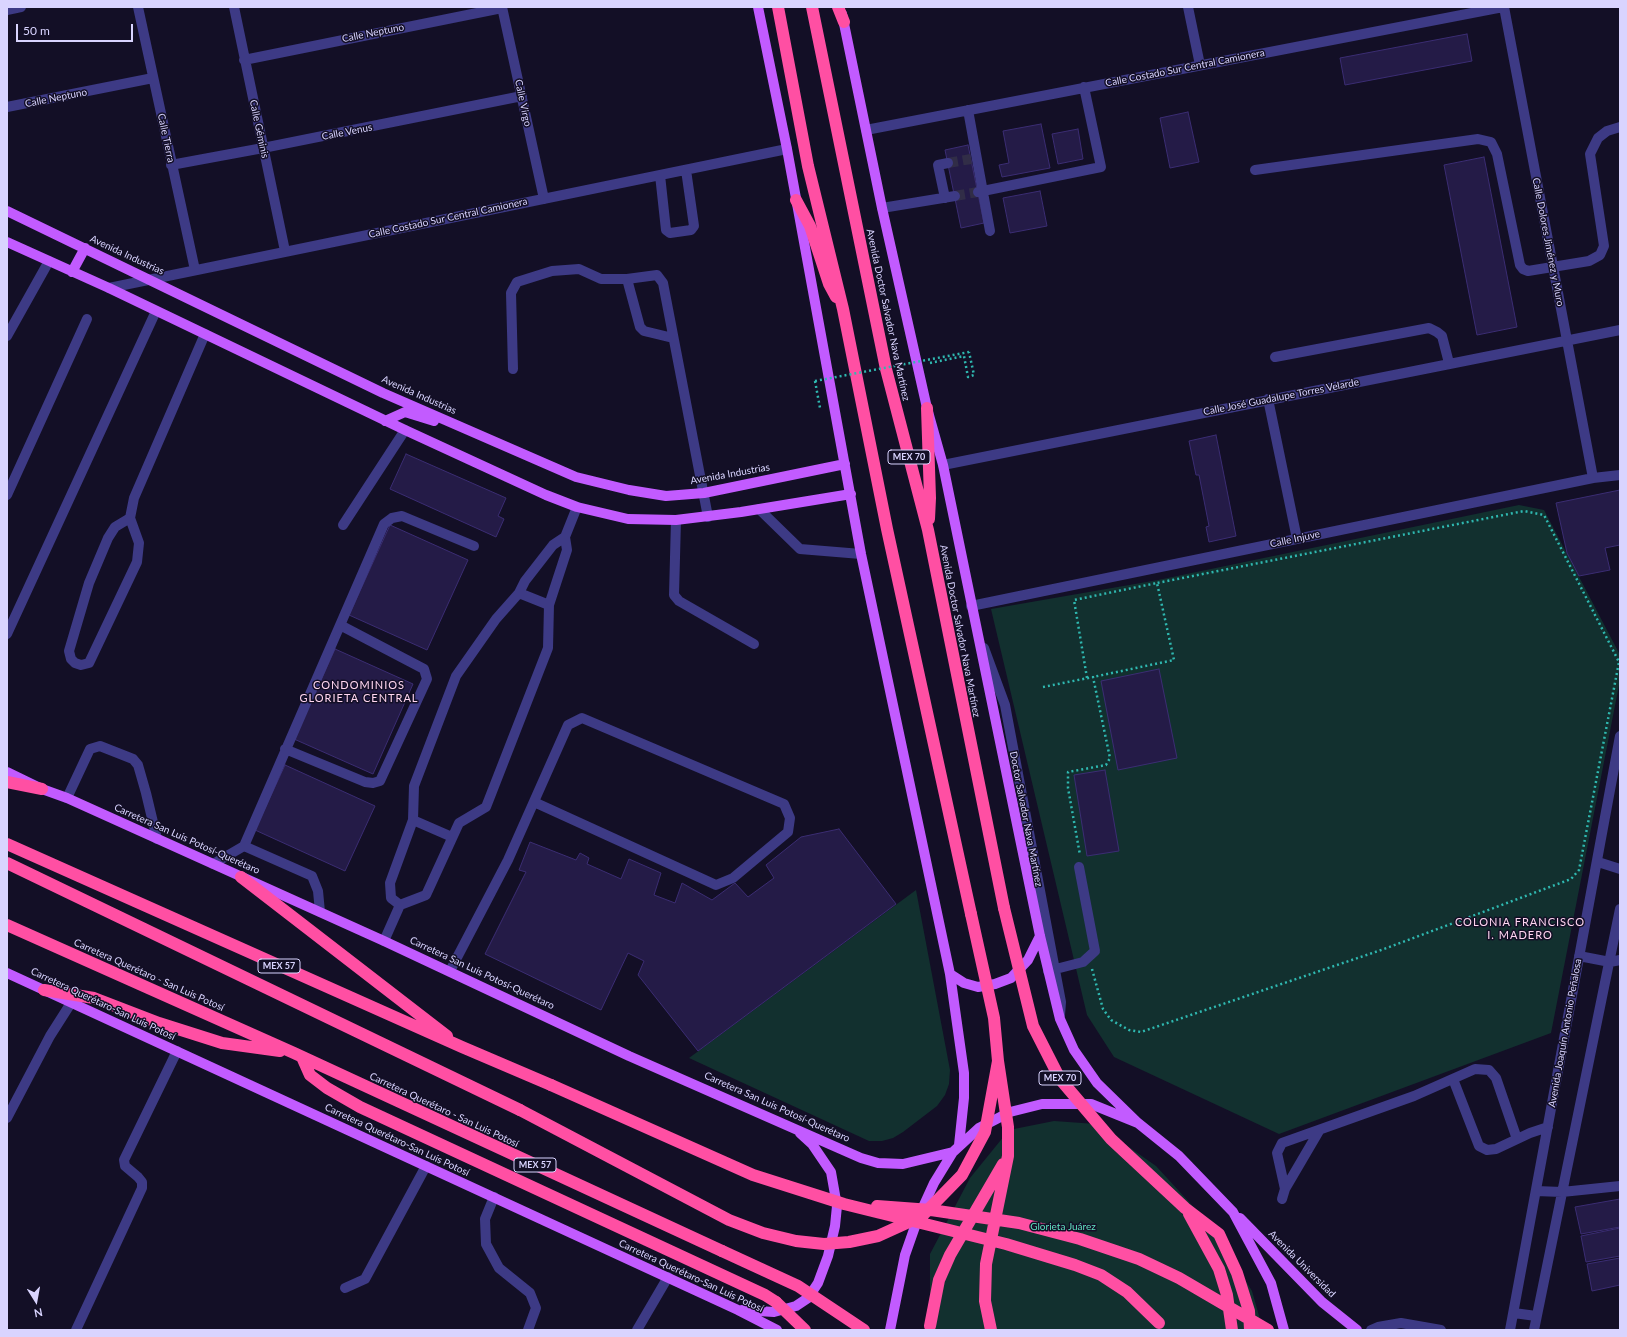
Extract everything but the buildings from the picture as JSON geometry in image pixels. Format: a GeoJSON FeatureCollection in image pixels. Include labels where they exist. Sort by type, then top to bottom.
{"type":"FeatureCollection","features":[{"type":"Feature","properties":{"kind":"highway","name":"MEX 70"},"geometry":{"type":"LineString","coordinates":[[778,7],[808,166],[844,309],[887,529],[994,1018],[998,1061],[1008,1127],[1008,1156]]}},
{"type":"Feature","properties":{"kind":"highway","name":"Avenida Doctor Salvador Nava Martínez"},"geometry":{"type":"LineString","coordinates":[[812,7],[886,370],[928,530],[1004,908],[1033,1026],[1060,1079],[1111,1139],[1185,1208]]}},
{"type":"Feature","properties":{"kind":"highway"},"geometry":{"type":"LineString","coordinates":[[838,7],[844,22]]}},
{"type":"Feature","properties":{"kind":"highway"},"geometry":{"type":"LineString","coordinates":[[796,200],[810,226],[829,284],[844,309]]}},
{"type":"Feature","properties":{"kind":"highway"},"geometry":{"type":"LineString","coordinates":[[927,408],[930,498],[928,530]]}},
{"type":"Feature","properties":{"kind":"highway"},"geometry":{"type":"LineString","coordinates":[[7,782],[42,789]]}},
{"type":"Feature","properties":{"kind":"highway","name":"MEX 57"},"geometry":{"type":"LineString","coordinates":[[7,844],[462,1047],[754,1175],[844,1204]]}},
{"type":"Feature","properties":{"kind":"highway"},"geometry":{"type":"LineString","coordinates":[[7,863],[520,1110],[729,1220],[763,1233],[796,1241],[824,1244],[849,1242],[878,1236],[922,1216],[962,1175],[984,1132],[998,1061]]}},
{"type":"Feature","properties":{"kind":"highway"},"geometry":{"type":"LineString","coordinates":[[241,877],[462,1047]]}},
{"type":"Feature","properties":{"kind":"highway","name":"Carretera Querétaro - San Luis Potosí"},"geometry":{"type":"LineString","coordinates":[[7,925],[298,1055],[798,1286],[864,1330]]}},
{"type":"Feature","properties":{"kind":"highway"},"geometry":{"type":"LineString","coordinates":[[44,990],[94,998],[159,1023],[222,1043],[298,1055],[310,1075],[327,1088],[360,1107],[758,1292],[776,1302],[805,1330]]}},
{"type":"Feature","properties":{"kind":"highway"},"geometry":{"type":"LineString","coordinates":[[930,1329],[938,1280],[950,1255],[1008,1156]]}},
{"type":"Feature","properties":{"kind":"highway"},"geometry":{"type":"LineString","coordinates":[[991,1330],[985,1301],[986,1264],[1008,1156]]}},
{"type":"Feature","properties":{"kind":"highway"},"geometry":{"type":"LineString","coordinates":[[844,1204],[1006,1244],[1075,1265],[1101,1276],[1127,1292],[1159,1323],[1163,1330]]}},
{"type":"Feature","properties":{"kind":"highway"},"geometry":{"type":"LineString","coordinates":[[844,1204],[931,1210],[960,1214],[1019,1223],[1080,1239],[1139,1259],[1179,1278],[1268,1330]]}},
{"type":"Feature","properties":{"kind":"highway"},"geometry":{"type":"LineString","coordinates":[[1185,1208],[1219,1269],[1226,1295],[1232,1330]]}},
{"type":"Feature","properties":{"kind":"highway"},"geometry":{"type":"LineString","coordinates":[[1185,1208],[1219,1234],[1237,1273],[1249,1311],[1250,1330]]}},
{"type":"Feature","properties":{"kind":"main road"},"geometry":{"type":"LineString","coordinates":[[758,7],[787,149],[861,554],[950,974],[964,1073],[963,1111],[956,1148]]}},
{"type":"Feature","properties":{"kind":"main road","name":"Avenida Doctor Salvador Nava Martínez"},"geometry":{"type":"LineString","coordinates":[[841,7],[882,208],[927,408],[943,465],[974,622],[1052,971],[1060,1019],[1074,1050],[1097,1083],[1138,1123]]}},
{"type":"Feature","properties":{"kind":"main road","name":"Avenida Industrias"},"geometry":{"type":"LineString","coordinates":[[7,211],[383,393],[576,477],[629,490],[666,496],[704,492],[845,464]]}},
{"type":"Feature","properties":{"kind":"main road"},"geometry":{"type":"LineString","coordinates":[[7,242],[109,288],[385,421],[546,495],[577,507],[628,518],[676,520],[708,517],[851,494]]}},
{"type":"Feature","properties":{"kind":"main road"},"geometry":{"type":"LineString","coordinates":[[72,272],[85,248]]}},
{"type":"Feature","properties":{"kind":"main road"},"geometry":{"type":"LineString","coordinates":[[385,421],[405,412],[442,424],[454,424]]}},
{"type":"Feature","properties":{"kind":"main road","name":"Carretera San Luis Potosí-Querétaro"},"geometry":{"type":"LineString","coordinates":[[7,772],[42,789],[68,798],[450,971],[629,1056],[861,1158],[878,1163],[902,1164],[956,1148]]}},
{"type":"Feature","properties":{"kind":"main road"},"geometry":{"type":"LineString","coordinates":[[950,974],[964,983],[978,986],[995,984],[1010,978],[1028,960],[1044,935]]}},
{"type":"Feature","properties":{"kind":"main road","name":"Carretera Querétaro-San Luis Potosí"},"geometry":{"type":"LineString","coordinates":[[7,973],[668,1277],[738,1310],[765,1327],[777,1330]]}},
{"type":"Feature","properties":{"kind":"main road"},"geometry":{"type":"LineString","coordinates":[[890,1330],[905,1255],[918,1218],[934,1183],[956,1148],[979,1128],[997,1118],[1010,1112],[1042,1104],[1091,1104],[1138,1123],[1179,1156],[1233,1212],[1271,1283],[1284,1330]]}},
{"type":"Feature","properties":{"kind":"main road"},"geometry":{"type":"LineString","coordinates":[[738,1310],[774,1312],[796,1306],[808,1298],[818,1283],[828,1256],[835,1226],[837,1206],[832,1172],[812,1144],[793,1128]]}},
{"type":"Feature","properties":{"kind":"main road","name":"Avenida Universidad"},"geometry":{"type":"LineString","coordinates":[[1233,1212],[1322,1302],[1357,1330]]}},
{"type":"Feature","properties":{"kind":"street"},"geometry":{"type":"LineString","coordinates":[[7,10],[21,7]]}},
{"type":"Feature","properties":{"kind":"street","name":"Calle Tierra"},"geometry":{"type":"LineString","coordinates":[[138,7],[195,270]]}},
{"type":"Feature","properties":{"kind":"street","name":"Calle Géminis"},"geometry":{"type":"LineString","coordinates":[[234,7],[285,252]]}},
{"type":"Feature","properties":{"kind":"street"},"geometry":{"type":"LineString","coordinates":[[1188,7],[1200,66]]}},
{"type":"Feature","properties":{"kind":"street","name":"Calle Costado Sur Central Camionera"},"geometry":{"type":"LineString","coordinates":[[866,130],[1504,7]]}},
{"type":"Feature","properties":{"kind":"street","name":"Calle Dolores Jiménez y Muro"},"geometry":{"type":"LineString","coordinates":[[1504,7],[1593,478]]}},
{"type":"Feature","properties":{"kind":"street","name":"Calle Neptuno"},"geometry":{"type":"LineString","coordinates":[[244,60],[502,8]]}},
{"type":"Feature","properties":{"kind":"street","name":"Calle Virgo"},"geometry":{"type":"LineString","coordinates":[[502,8],[544,198]]}},
{"type":"Feature","properties":{"kind":"street","name":"Calle Neptuno"},"geometry":{"type":"LineString","coordinates":[[7,108],[153,78]]}},
{"type":"Feature","properties":{"kind":"street"},"geometry":{"type":"LineString","coordinates":[[980,192],[1101,168],[1084,87]]}},
{"type":"Feature","properties":{"kind":"street","name":"Calle Venus"},"geometry":{"type":"LineString","coordinates":[[172,165],[522,96]]}},
{"type":"Feature","properties":{"kind":"street"},"geometry":{"type":"LineString","coordinates":[[968,110],[980,192],[990,231]]}},
{"type":"Feature","properties":{"kind":"street"},"geometry":{"type":"LineString","coordinates":[[1255,170],[1478,139],[1491,142],[1497,154],[1520,265],[1523,269],[1528,271],[1589,261],[1600,255],[1604,246],[1590,154],[1598,138],[1607,131],[1620,127]]}},
{"type":"Feature","properties":{"kind":"street","name":"Calle Costado Sur Central Camionera"},"geometry":{"type":"LineString","coordinates":[[109,288],[787,149]]}},
{"type":"Feature","properties":{"kind":"street"},"geometry":{"type":"LineString","coordinates":[[882,208],[950,197],[938,165],[948,163]]}},
{"type":"Feature","properties":{"kind":"street"},"geometry":{"type":"LineString","coordinates":[[660,175],[666,230],[670,233],[691,230],[694,226],[686,170]]}},
{"type":"Feature","properties":{"kind":"street"},"geometry":{"type":"LineString","coordinates":[[7,336],[49,261]]}},
{"type":"Feature","properties":{"kind":"street"},"geometry":{"type":"LineString","coordinates":[[513,369],[511,293],[517,282],[552,271],[579,269],[600,279],[626,280],[657,275],[661,278],[708,517]]}},
{"type":"Feature","properties":{"kind":"street"},"geometry":{"type":"LineString","coordinates":[[626,280],[640,327],[644,331],[673,338]]}},
{"type":"Feature","properties":{"kind":"street"},"geometry":{"type":"LineString","coordinates":[[7,634],[156,311]]}},
{"type":"Feature","properties":{"kind":"street"},"geometry":{"type":"LineString","coordinates":[[7,495],[87,319]]}},
{"type":"Feature","properties":{"kind":"street"},"geometry":{"type":"LineString","coordinates":[[1275,357],[1429,328],[1442,336],[1449,363]]}},
{"type":"Feature","properties":{"kind":"street","name":"Calle José Guadalupe Torres Velarde"},"geometry":{"type":"LineString","coordinates":[[943,465],[1620,330]]}},
{"type":"Feature","properties":{"kind":"street"},"geometry":{"type":"LineString","coordinates":[[130,518],[115,527],[108,538],[89,583],[69,651],[71,659],[80,665],[89,663],[137,562],[139,544],[130,518],[134,498],[205,334]]}},
{"type":"Feature","properties":{"kind":"street"},"geometry":{"type":"LineString","coordinates":[[1268,399],[1297,539]]}},
{"type":"Feature","properties":{"kind":"street"},"geometry":{"type":"LineString","coordinates":[[343,526],[405,430]]}},
{"type":"Feature","properties":{"kind":"street","name":"Calle Injuve"},"geometry":{"type":"LineString","coordinates":[[971,606],[1593,478],[1620,474]]}},
{"type":"Feature","properties":{"kind":"street"},"geometry":{"type":"LineString","coordinates":[[384,941],[400,906],[426,895],[459,823],[486,807],[548,648],[550,605],[567,550],[565,537],[577,507]]}},
{"type":"Feature","properties":{"kind":"street"},"geometry":{"type":"LineString","coordinates":[[758,509],[800,549],[861,554]]}},
{"type":"Feature","properties":{"kind":"street"},"geometry":{"type":"LineString","coordinates":[[213,864],[244,846],[285,748],[384,524],[392,518],[402,516],[474,546]]}},
{"type":"Feature","properties":{"kind":"street"},"geometry":{"type":"LineString","coordinates":[[676,520],[674,595],[679,601],[754,644]]}},
{"type":"Feature","properties":{"kind":"street"},"geometry":{"type":"LineString","coordinates":[[400,906],[391,898],[390,883],[413,820],[414,786],[456,676],[496,619],[519,593],[525,581],[553,545],[565,537]]}},
{"type":"Feature","properties":{"kind":"street"},"geometry":{"type":"LineString","coordinates":[[519,593],[550,605]]}},
{"type":"Feature","properties":{"kind":"street"},"geometry":{"type":"LineString","coordinates":[[285,748],[365,782],[373,783],[380,781],[428,678],[424,669],[340,625]]}},
{"type":"Feature","properties":{"kind":"street"},"geometry":{"type":"LineString","coordinates":[[450,971],[508,860],[568,725],[582,718],[784,804],[790,818],[788,832],[733,878],[716,885],[534,802]]}},
{"type":"Feature","properties":{"kind":"street","name":"Avenida Joaquín Antonio Peñalosa"},"geometry":{"type":"LineString","coordinates":[[1510,1330],[1579,956],[1616,780],[1620,736]]}},
{"type":"Feature","properties":{"kind":"street"},"geometry":{"type":"LineString","coordinates":[[68,798],[90,749],[100,746],[133,759],[138,765],[157,839]]}},
{"type":"Feature","properties":{"kind":"street"},"geometry":{"type":"LineString","coordinates":[[413,820],[452,837]]}},
{"type":"Feature","properties":{"kind":"street"},"geometry":{"type":"LineString","coordinates":[[244,846],[312,876],[318,891],[320,912]]}},
{"type":"Feature","properties":{"kind":"street"},"geometry":{"type":"LineString","coordinates":[[1598,862],[1620,869]]}},
{"type":"Feature","properties":{"kind":"street"},"geometry":{"type":"LineString","coordinates":[[1052,971],[1083,962],[1094,952],[1080,864]]}},
{"type":"Feature","properties":{"kind":"street"},"geometry":{"type":"LineString","coordinates":[[1534,1330],[1562,1192],[1615,961],[1620,909]]}},
{"type":"Feature","properties":{"kind":"street"},"geometry":{"type":"LineString","coordinates":[[1579,956],[1615,961]]}},
{"type":"Feature","properties":{"kind":"street"},"geometry":{"type":"LineString","coordinates":[[7,1118],[50,1036],[71,1003]]}},
{"type":"Feature","properties":{"kind":"street"},"geometry":{"type":"LineString","coordinates":[[76,1330],[142,1188],[142,1182],[124,1166],[124,1160],[177,1051]]}},
{"type":"Feature","properties":{"kind":"street"},"geometry":{"type":"LineString","coordinates":[[1319,1131],[1284,1194],[1277,1154],[1282,1143],[1414,1096],[1475,1069],[1489,1070],[1496,1078],[1517,1139]]}},
{"type":"Feature","properties":{"kind":"street"},"geometry":{"type":"LineString","coordinates":[[1453,1079],[1479,1146],[1486,1150],[1496,1149],[1548,1127]]}},
{"type":"Feature","properties":{"kind":"street"},"geometry":{"type":"LineString","coordinates":[[344,1288],[365,1279],[426,1166]]}},
{"type":"Feature","properties":{"kind":"street"},"geometry":{"type":"LineString","coordinates":[[1536,1191],[1562,1192],[1620,1186]]}},
{"type":"Feature","properties":{"kind":"street"},"geometry":{"type":"LineString","coordinates":[[494,1197],[486,1219],[486,1244],[499,1268],[530,1293],[536,1308],[528,1330]]}},
{"type":"Feature","properties":{"kind":"street"},"geometry":{"type":"LineString","coordinates":[[637,1330],[668,1277]]}},
{"type":"Feature","properties":{"kind":"street"},"geometry":{"type":"LineString","coordinates":[[1514,1313],[1536,1316]]}},
{"type":"Feature","properties":{"kind":"street"},"geometry":{"type":"LineString","coordinates":[[1371,1330],[1378,1327],[1401,1323],[1441,1330]]}},
{"type":"Feature","properties":{"kind":"path"},"geometry":{"type":"LineString","coordinates":[[814,382],[969,352],[974,375],[968,377],[964,356],[918,365]]}},
{"type":"Feature","properties":{"kind":"path"},"geometry":{"type":"LineString","coordinates":[[1087,678],[1074,600],[1524,511],[1544,515],[1619,662],[1579,870],[1571,879],[1384,949],[1141,1032],[1129,1030],[1111,1020],[1103,1009],[1089,957]]}},
{"type":"Feature","properties":{"kind":"path"},"geometry":{"type":"LineString","coordinates":[[1043,687],[1174,660],[1157,584]]}},
{"type":"Feature","properties":{"kind":"path"},"geometry":{"type":"LineString","coordinates":[[1080,864],[1068,788],[1068,772],[1106,765],[1110,758],[1093,677]]}},
{"type":"Feature","properties":{"kind":"green space"},"geometry":{"type":"Polygon","coordinates":[[[1519,505],[1544,510],[1620,655],[1620,680],[1551,1033],[1279,1134],[1114,1057],[1087,1015],[991,609],[1158,580],[1519,505]]]}},
{"type":"Feature","properties":{"kind":"green space"},"geometry":{"type":"Polygon","coordinates":[[[916,890],[950,1070],[949,1084],[945,1095],[937,1106],[903,1132],[893,1138],[882,1141],[869,1141],[689,1058],[916,890]]]}},
{"type":"Feature","properties":{"kind":"green space","name":"Glorieta Juárez"},"geometry":{"type":"Polygon","coordinates":[[[1054,1121],[1096,1124],[1156,1166],[1212,1227],[1252,1291],[1263,1330],[929,1330],[930,1254],[970,1178],[1009,1130],[1054,1121]]]}},
{"type":"Feature","properties":{"kind":"tunnel"},"geometry":{"type":"LineString","coordinates":[[948,163],[971,159]]}},
{"type":"Feature","properties":{"kind":"tunnel"},"geometry":{"type":"LineString","coordinates":[[955,196],[978,192]]}},
{"type":"Feature","properties":{"kind":"district","name":"CONDOMINIOS GLORIETA CENTRAL"},"geometry":{"type":"Point","coordinates":[359,691]}},
{"type":"Feature","properties":{"kind":"district","name":"COLONIA FRANCISCO I. MADERO"},"geometry":{"type":"Point","coordinates":[1520,928]}}]}
